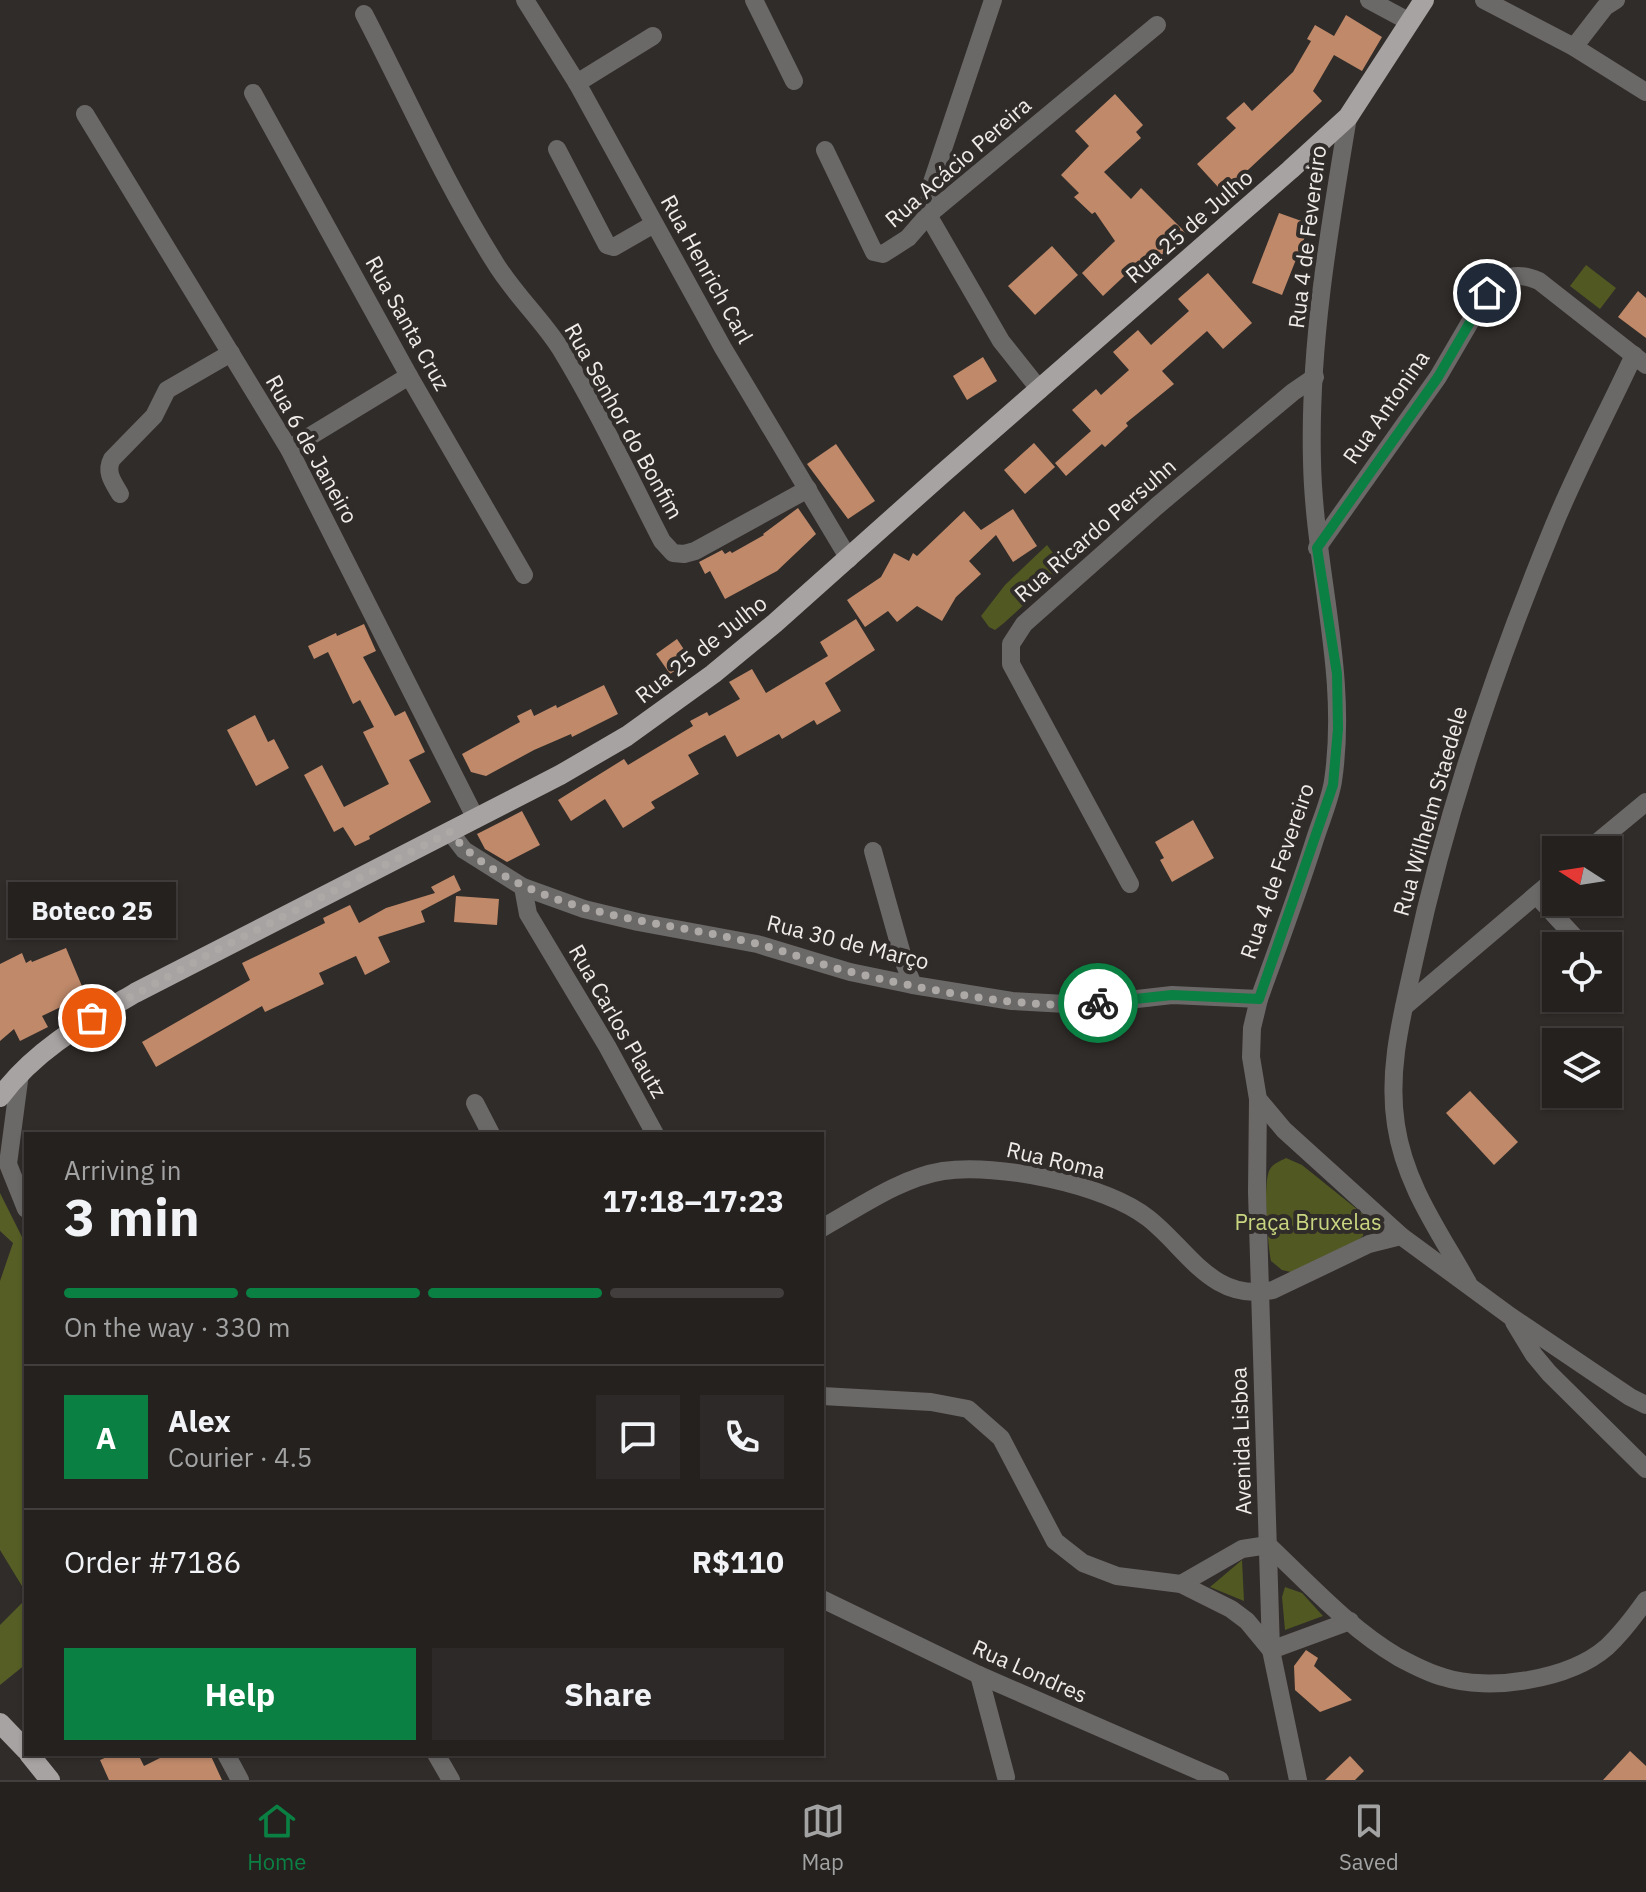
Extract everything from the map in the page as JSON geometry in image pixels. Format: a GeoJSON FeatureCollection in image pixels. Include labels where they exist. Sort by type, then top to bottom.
{"type":"FeatureCollection","features":[{"type":"Feature","properties":{"kind":"main road","name":"Rua 25 de Julho"},"geometry":{"type":"LineString","coordinates":[[0,1097],[45,1049],[70,1031],[135,993],[560,775],[627,736],[713,674],[849,559],[1348,117],[1424,0]]}},
{"type":"Feature","properties":{"kind":"main road"},"geometry":{"type":"LineString","coordinates":[[0,1723],[24,1748]]}},
{"type":"Feature","properties":{"kind":"main road"},"geometry":{"type":"LineString","coordinates":[[31,1756],[50,1780]]}},
{"type":"Feature","properties":{"kind":"street","name":"Rua Henrich Carl"},"geometry":{"type":"LineString","coordinates":[[525,0],[577,83],[723,348],[849,559]]}},
{"type":"Feature","properties":{"kind":"street"},"geometry":{"type":"LineString","coordinates":[[754,0],[794,81]]}},
{"type":"Feature","properties":{"kind":"street"},"geometry":{"type":"LineString","coordinates":[[993,0],[931,185],[928,215],[1001,341],[1040,390]]}},
{"type":"Feature","properties":{"kind":"street"},"geometry":{"type":"LineString","coordinates":[[1369,0],[1410,22]]}},
{"type":"Feature","properties":{"kind":"street"},"geometry":{"type":"LineString","coordinates":[[1484,0],[1574,47],[1646,92]]}},
{"type":"Feature","properties":{"kind":"street"},"geometry":{"type":"LineString","coordinates":[[1574,47],[1597,16],[1616,0]]}},
{"type":"Feature","properties":{"kind":"street","name":"Rua Senhor do Bonfim"},"geometry":{"type":"LineString","coordinates":[[364,14],[442,168],[495,263],[514,290],[539,316],[560,349],[662,541],[673,553],[695,551],[808,489]]}},
{"type":"Feature","properties":{"kind":"street","name":"Rua Acácio Pereira"},"geometry":{"type":"LineString","coordinates":[[825,150],[874,252],[883,254],[908,238],[928,215],[1157,25]]}},
{"type":"Feature","properties":{"kind":"street"},"geometry":{"type":"LineString","coordinates":[[577,83],[653,36]]}},
{"type":"Feature","properties":{"kind":"street","name":"Rua Santa Cruz"},"geometry":{"type":"LineString","coordinates":[[253,93],[409,376],[524,575]]}},
{"type":"Feature","properties":{"kind":"street","name":"Rua 6 de Janeiro"},"geometry":{"type":"LineString","coordinates":[[85,114],[289,449],[476,819]]}},
{"type":"Feature","properties":{"kind":"street","name":"Rua 4 de Fevereiro"},"geometry":{"type":"LineString","coordinates":[[1258,1099],[1251,1057],[1252,1028],[1259,999],[1333,785],[1338,729],[1337,674],[1317,548],[1312,460],[1323,282],[1348,117]]}},
{"type":"Feature","properties":{"kind":"street"},"geometry":{"type":"LineString","coordinates":[[557,149],[607,245],[614,247],[622,244],[654,224]]}},
{"type":"Feature","properties":{"kind":"street","name":"Rua Antonina"},"geometry":{"type":"LineString","coordinates":[[1317,548],[1438,377],[1487,293],[1499,282],[1512,275],[1539,281],[1640,360]]}},
{"type":"Feature","properties":{"kind":"street"},"geometry":{"type":"LineString","coordinates":[[120,494],[109,475],[108,465],[112,459],[154,416],[167,390],[231,353]]}},
{"type":"Feature","properties":{"kind":"street","name":"Rua Wilhelm Staedele"},"geometry":{"type":"LineString","coordinates":[[1472,1289],[1425,1213],[1403,1161],[1395,1122],[1393,1076],[1404,1007],[1444,833],[1492,685],[1555,523],[1640,360]]}},
{"type":"Feature","properties":{"kind":"street"},"geometry":{"type":"LineString","coordinates":[[289,449],[409,376]]}},
{"type":"Feature","properties":{"kind":"street","name":"Rua Ricardo Persuhn"},"geometry":{"type":"LineString","coordinates":[[1130,884],[1011,664],[1011,644],[1024,624],[1157,506],[1315,377]]}},
{"type":"Feature","properties":{"kind":"street"},"geometry":{"type":"LineString","coordinates":[[1605,836],[1646,802]]}},
{"type":"Feature","properties":{"kind":"street","name":"Rua 30 de Março"},"geometry":{"type":"LineString","coordinates":[[450,832],[464,850],[523,887],[584,909],[757,944],[850,972],[1012,1001],[1084,1005],[1172,995],[1259,999]]}},
{"type":"Feature","properties":{"kind":"street"},"geometry":{"type":"LineString","coordinates":[[873,851],[913,985]]}},
{"type":"Feature","properties":{"kind":"street","name":"Rua Carlos Plautz"},"geometry":{"type":"LineString","coordinates":[[523,887],[528,914],[654,1132]]}},
{"type":"Feature","properties":{"kind":"street"},"geometry":{"type":"LineString","coordinates":[[1404,1007],[1542,890]]}},
{"type":"Feature","properties":{"kind":"street"},"geometry":{"type":"LineString","coordinates":[[1536,895],[1570,932]]}},
{"type":"Feature","properties":{"kind":"street"},"geometry":{"type":"LineString","coordinates":[[20,1073],[8,1164],[24,1204]]}},
{"type":"Feature","properties":{"kind":"street"},"geometry":{"type":"LineString","coordinates":[[1258,1099],[1284,1130],[1401,1236],[1510,1316],[1646,1405]]}},
{"type":"Feature","properties":{"kind":"street","name":"Avenida Lisboa"},"geometry":{"type":"LineString","coordinates":[[1258,1099],[1257,1192],[1271,1650],[1298,1780]]}},
{"type":"Feature","properties":{"kind":"street"},"geometry":{"type":"LineString","coordinates":[[475,1103],[490,1132]]}},
{"type":"Feature","properties":{"kind":"street","name":"Rua Roma"},"geometry":{"type":"LineString","coordinates":[[824,1227],[896,1187],[942,1171],[985,1169],[1101,1191],[1148,1217],[1195,1266],[1238,1290],[1260,1293]]}},
{"type":"Feature","properties":{"kind":"street"},"geometry":{"type":"LineString","coordinates":[[1260,1293],[1302,1278],[1369,1244],[1401,1236]]}},
{"type":"Feature","properties":{"kind":"street"},"geometry":{"type":"LineString","coordinates":[[1510,1316],[1549,1373],[1646,1469]]}},
{"type":"Feature","properties":{"kind":"street"},"geometry":{"type":"LineString","coordinates":[[824,1396],[931,1402],[968,1409],[1001,1438],[1055,1541],[1083,1563],[1117,1576],[1181,1584],[1231,1609],[1247,1621],[1271,1650],[1350,1621]]}},
{"type":"Feature","properties":{"kind":"street"},"geometry":{"type":"LineString","coordinates":[[1181,1584],[1242,1549],[1268,1545],[1350,1621],[1397,1656],[1443,1677],[1479,1684],[1530,1681],[1569,1669],[1605,1649],[1646,1600]]}},
{"type":"Feature","properties":{"kind":"street","name":"Rua Londres"},"geometry":{"type":"LineString","coordinates":[[824,1600],[979,1675],[1220,1780]]}},
{"type":"Feature","properties":{"kind":"street"},"geometry":{"type":"LineString","coordinates":[[979,1675],[1006,1777]]}},
{"type":"Feature","properties":{"kind":"street"},"geometry":{"type":"LineString","coordinates":[[227,1756],[240,1780]]}},
{"type":"Feature","properties":{"kind":"street"},"geometry":{"type":"LineString","coordinates":[[437,1756],[451,1780]]}},
{"type":"Feature","properties":{"kind":"green space"},"geometry":{"type":"Polygon","coordinates":[[[1586,265],[1616,288],[1600,309],[1570,286],[1586,265]]]}},
{"type":"Feature","properties":{"kind":"green space"},"geometry":{"type":"Polygon","coordinates":[[[1047,545],[1064,568],[1004,623],[995,630],[989,627],[981,616],[1005,585],[1047,545]]]}},
{"type":"Feature","properties":{"kind":"green space","name":"Praça Bruxelas"},"geometry":{"type":"Polygon","coordinates":[[[1286,1158],[1302,1165],[1363,1214],[1365,1221],[1363,1236],[1355,1243],[1295,1273],[1282,1270],[1271,1261],[1267,1228],[1268,1176],[1273,1166],[1286,1158]]]}},
{"type":"Feature","properties":{"kind":"green space"},"geometry":{"type":"Polygon","coordinates":[[[0,1193],[23,1239],[24,1247],[24,1589],[0,1550],[0,1281],[13,1243],[0,1231],[0,1193]]]}},
{"type":"Feature","properties":{"kind":"green space"},"geometry":{"type":"Polygon","coordinates":[[[1242,1560],[1244,1601],[1210,1587],[1242,1560]]]}},
{"type":"Feature","properties":{"kind":"green space"},"geometry":{"type":"Polygon","coordinates":[[[1285,1587],[1302,1593],[1323,1616],[1285,1630],[1282,1597],[1285,1587]]]}},
{"type":"Feature","properties":{"kind":"green space"},"geometry":{"type":"Polygon","coordinates":[[[24,1601],[24,1666],[0,1685],[0,1625],[24,1601]]]}},
{"type":"Feature","properties":{"kind":"building"},"geometry":{"type":"Polygon","coordinates":[[[1346,15],[1382,37],[1362,71],[1334,55],[1313,91],[1322,101],[1234,183],[1229,177],[1218,187],[1197,164],[1236,128],[1226,118],[1244,102],[1252,111],[1293,72],[1311,41],[1307,39],[1315,25],[1334,36],[1346,15]]]}},
{"type":"Feature","properties":{"kind":"building"},"geometry":{"type":"Polygon","coordinates":[[[1115,94],[1143,125],[1136,132],[1141,138],[1104,172],[1131,199],[1141,188],[1186,233],[1145,270],[1137,264],[1103,296],[1082,273],[1115,241],[1095,212],[1092,214],[1074,197],[1079,193],[1061,175],[1089,146],[1075,131],[1115,94]]]}},
{"type":"Feature","properties":{"kind":"building"},"geometry":{"type":"Polygon","coordinates":[[[1279,213],[1310,224],[1282,295],[1252,283],[1279,213]]]}},
{"type":"Feature","properties":{"kind":"building"},"geometry":{"type":"Polygon","coordinates":[[[1052,246],[1078,275],[1035,315],[1008,286],[1052,246]]]}},
{"type":"Feature","properties":{"kind":"building"},"geometry":{"type":"Polygon","coordinates":[[[1208,273],[1252,323],[1223,349],[1207,331],[1162,371],[1174,384],[1126,423],[1128,426],[1105,447],[1102,444],[1066,476],[1055,463],[1091,431],[1072,410],[1096,389],[1101,395],[1129,370],[1113,352],[1138,330],[1151,345],[1189,311],[1178,299],[1208,273]]]}},
{"type":"Feature","properties":{"kind":"building"},"geometry":{"type":"Polygon","coordinates":[[[1638,291],[1646,298],[1646,338],[1618,317],[1638,291]]]}},
{"type":"Feature","properties":{"kind":"building"},"geometry":{"type":"Polygon","coordinates":[[[983,357],[997,381],[967,400],[953,376],[983,357]]]}},
{"type":"Feature","properties":{"kind":"building"},"geometry":{"type":"Polygon","coordinates":[[[1034,443],[1055,467],[1025,494],[1004,470],[1034,443]]]}},
{"type":"Feature","properties":{"kind":"building"},"geometry":{"type":"Polygon","coordinates":[[[836,444],[875,501],[848,519],[807,464],[836,444]]]}},
{"type":"Feature","properties":{"kind":"building"},"geometry":{"type":"Polygon","coordinates":[[[798,508],[816,534],[777,571],[725,599],[710,571],[705,574],[699,562],[722,550],[725,554],[732,553],[764,535],[798,508]]]}},
{"type":"Feature","properties":{"kind":"building"},"geometry":{"type":"Polygon","coordinates":[[[1013,509],[1037,546],[1013,562],[996,535],[969,561],[981,574],[956,597],[942,621],[917,606],[897,622],[888,611],[865,627],[847,600],[881,577],[894,553],[909,561],[913,553],[917,556],[964,511],[981,530],[1013,509]]]}},
{"type":"Feature","properties":{"kind":"building"},"geometry":{"type":"Polygon","coordinates":[[[856,619],[875,650],[825,683],[841,711],[817,725],[814,720],[782,739],[779,734],[737,757],[725,735],[688,755],[699,774],[651,802],[655,808],[623,828],[605,799],[571,821],[558,800],[624,759],[628,765],[693,726],[690,721],[707,712],[709,716],[740,699],[729,682],[752,669],[766,693],[828,656],[820,642],[856,619]]]}},
{"type":"Feature","properties":{"kind":"building"},"geometry":{"type":"Polygon","coordinates":[[[364,624],[376,651],[363,657],[395,716],[405,711],[425,752],[409,760],[431,802],[355,846],[343,827],[334,832],[304,775],[322,765],[344,807],[389,784],[363,732],[374,727],[360,700],[353,704],[328,652],[314,659],[308,646],[364,624]]]}},
{"type":"Feature","properties":{"kind":"building"},"geometry":{"type":"Polygon","coordinates":[[[677,639],[691,660],[670,674],[656,654],[677,639]]]}},
{"type":"Feature","properties":{"kind":"building"},"geometry":{"type":"Polygon","coordinates":[[[604,685],[618,714],[572,737],[571,734],[534,750],[486,776],[471,772],[462,754],[520,722],[517,716],[531,709],[534,716],[556,705],[557,708],[604,685]]]}},
{"type":"Feature","properties":{"kind":"building"},"geometry":{"type":"Polygon","coordinates":[[[255,715],[268,742],[274,739],[289,768],[256,786],[227,730],[255,715]]]}},
{"type":"Feature","properties":{"kind":"building"},"geometry":{"type":"Polygon","coordinates":[[[522,811],[540,845],[507,862],[485,849],[477,834],[522,811]]]}},
{"type":"Feature","properties":{"kind":"building"},"geometry":{"type":"Polygon","coordinates":[[[1193,820],[1214,858],[1172,882],[1160,860],[1164,858],[1155,842],[1193,820]]]}},
{"type":"Feature","properties":{"kind":"building"},"geometry":{"type":"Polygon","coordinates":[[[454,875],[461,890],[421,911],[425,922],[378,937],[390,962],[365,975],[356,956],[319,973],[324,984],[265,1012],[262,1006],[156,1067],[142,1042],[250,980],[242,963],[325,923],[323,918],[350,905],[359,923],[386,908],[435,893],[431,887],[454,875]]]}},
{"type":"Feature","properties":{"kind":"building"},"geometry":{"type":"Polygon","coordinates":[[[456,896],[499,899],[497,925],[454,922],[456,896]]]}},
{"type":"Feature","properties":{"kind":"building"},"geometry":{"type":"Polygon","coordinates":[[[66,948],[84,991],[65,999],[67,1004],[42,1016],[48,1027],[20,1041],[14,1029],[0,1041],[0,964],[22,953],[26,963],[32,962],[66,948]]]}},
{"type":"Feature","properties":{"kind":"building"},"geometry":{"type":"Polygon","coordinates":[[[1470,1091],[1518,1142],[1494,1165],[1446,1113],[1470,1091]]]}},
{"type":"Feature","properties":{"kind":"building"},"geometry":{"type":"Polygon","coordinates":[[[1306,1650],[1318,1658],[1314,1666],[1352,1700],[1320,1712],[1295,1690],[1294,1666],[1306,1650]]]}},
{"type":"Feature","properties":{"kind":"building"},"geometry":{"type":"Polygon","coordinates":[[[1630,1751],[1646,1766],[1646,1780],[1603,1780],[1630,1751]]]}},
{"type":"Feature","properties":{"kind":"building"},"geometry":{"type":"Polygon","coordinates":[[[109,1756],[139,1756],[144,1766],[164,1756],[211,1756],[222,1780],[109,1780],[100,1760],[109,1756]]]}},
{"type":"Feature","properties":{"kind":"building"},"geometry":{"type":"Polygon","coordinates":[[[1350,1756],[1364,1771],[1355,1780],[1325,1780],[1350,1756]]]}},
{"type":"Feature","properties":{"kind":"way so far"},"geometry":{"type":"LineString","coordinates":[[92,1018],[215,951],[450,832],[464,850],[523,887],[584,909],[757,944],[850,972],[913,985],[1012,1001],[1098,1003]]}},
{"type":"Feature","properties":{"kind":"place","name":"Boteco 25"},"geometry":{"type":"Point","coordinates":[92,1018]}},
{"type":"Feature","properties":{"kind":"route"},"geometry":{"type":"LineString","coordinates":[[1098,1003],[1172,995],[1259,999],[1333,785],[1338,729],[1337,674],[1317,548],[1438,377],[1487,293]]}}]}
